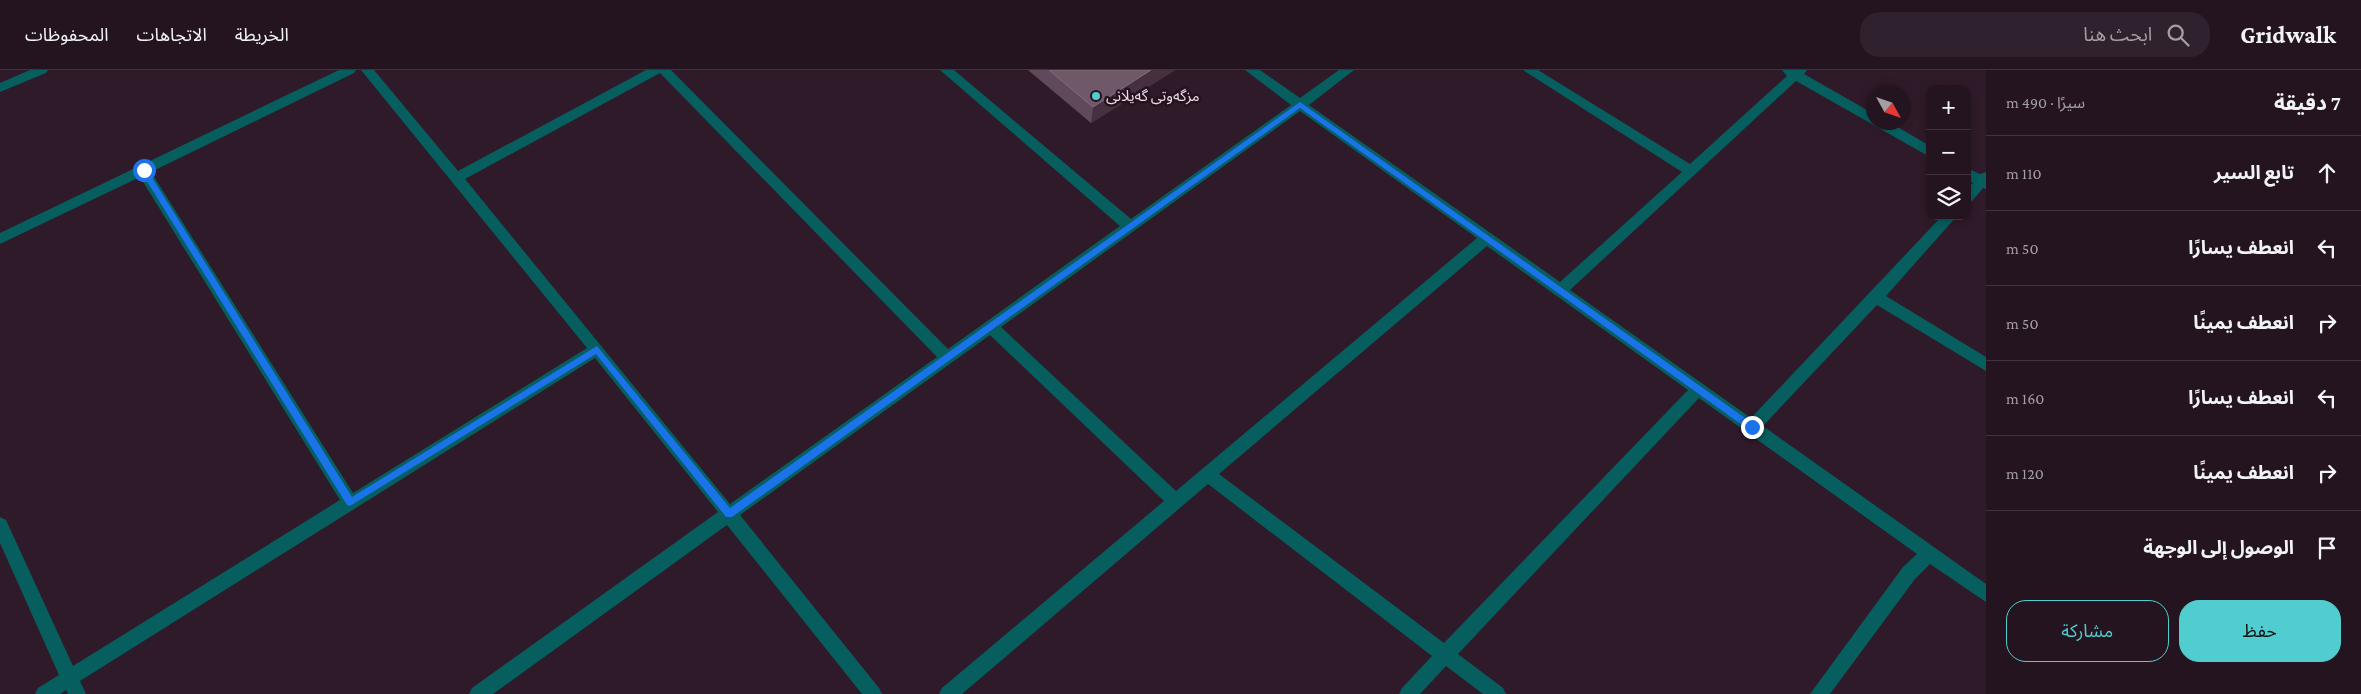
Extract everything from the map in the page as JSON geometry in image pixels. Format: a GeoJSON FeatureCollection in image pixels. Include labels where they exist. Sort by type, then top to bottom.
{"type":"FeatureCollection","features":[{"type":"Feature","properties":{"kind":"street"},"geometry":{"type":"LineString","coordinates":[[0,88],[42,70]]}},
{"type":"Feature","properties":{"kind":"street"},"geometry":{"type":"LineString","coordinates":[[0,239],[350,70]]}},
{"type":"Feature","properties":{"kind":"street"},"geometry":{"type":"LineString","coordinates":[[367,70],[597,349],[873,694]]}},
{"type":"Feature","properties":{"kind":"street"},"geometry":{"type":"LineString","coordinates":[[457,177],[656,70]]}},
{"type":"Feature","properties":{"kind":"street"},"geometry":{"type":"LineString","coordinates":[[664,70],[948,357]]}},
{"type":"Feature","properties":{"kind":"street"},"geometry":{"type":"LineString","coordinates":[[946,70],[1130,226]]}},
{"type":"Feature","properties":{"kind":"street"},"geometry":{"type":"LineString","coordinates":[[1251,70],[1986,594]]}},
{"type":"Feature","properties":{"kind":"street"},"geometry":{"type":"LineString","coordinates":[[478,694],[1348,70]]}},
{"type":"Feature","properties":{"kind":"street"},"geometry":{"type":"LineString","coordinates":[[1529,70],[1691,171]]}},
{"type":"Feature","properties":{"kind":"street"},"geometry":{"type":"LineString","coordinates":[[1561,290],[1691,171],[1794,72],[1866,115]]}},
{"type":"Feature","properties":{"kind":"street"},"geometry":{"type":"LineString","coordinates":[[1892,130],[1926,150]]}},
{"type":"Feature","properties":{"kind":"street"},"geometry":{"type":"LineString","coordinates":[[144,170],[350,502]]}},
{"type":"Feature","properties":{"kind":"street"},"geometry":{"type":"LineString","coordinates":[[1971,175],[1985,181],[1971,193]]}},
{"type":"Feature","properties":{"kind":"street"},"geometry":{"type":"LineString","coordinates":[[1752,427],[1946,220]]}},
{"type":"Feature","properties":{"kind":"street"},"geometry":{"type":"LineString","coordinates":[[948,694],[1487,238]]}},
{"type":"Feature","properties":{"kind":"street"},"geometry":{"type":"LineString","coordinates":[[1876,297],[1986,365]]}},
{"type":"Feature","properties":{"kind":"street"},"geometry":{"type":"LineString","coordinates":[[991,326],[1176,502]]}},
{"type":"Feature","properties":{"kind":"street"},"geometry":{"type":"LineString","coordinates":[[44,694],[597,349]]}},
{"type":"Feature","properties":{"kind":"street"},"geometry":{"type":"LineString","coordinates":[[1408,694],[1698,388]]}},
{"type":"Feature","properties":{"kind":"street"},"geometry":{"type":"LineString","coordinates":[[1208,475],[1496,694]]}},
{"type":"Feature","properties":{"kind":"street"},"geometry":{"type":"LineString","coordinates":[[0,525],[77,694]]}},
{"type":"Feature","properties":{"kind":"street"},"geometry":{"type":"LineString","coordinates":[[1819,694],[1909,573],[1928,554]]}},
{"type":"Feature","properties":{"kind":"building"},"geometry":{"type":"Polygon","coordinates":[[[1049,70],[1151,70],[1093,107],[1049,70]]]}},
{"type":"Feature","properties":{"kind":"place","name":"مزگەوتی گەیلانی"},"geometry":{"type":"Point","coordinates":[1096,96]}},
{"type":"Feature","properties":{"kind":"route"},"geometry":{"type":"LineString","coordinates":[[144,170],[350,502],[597,349],[729,514],[1300,104],[1752,427]]}}]}
